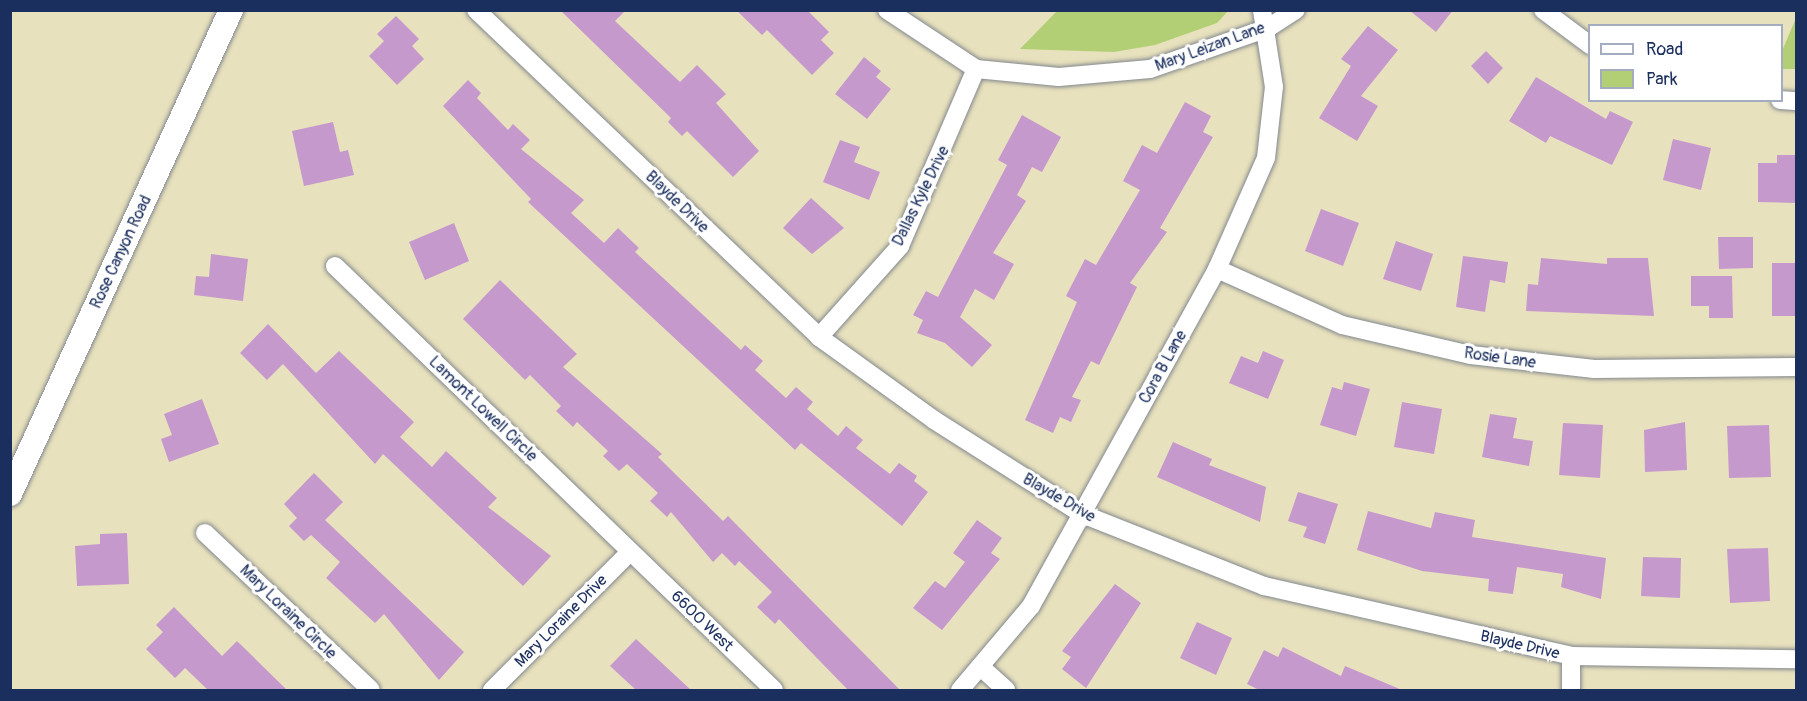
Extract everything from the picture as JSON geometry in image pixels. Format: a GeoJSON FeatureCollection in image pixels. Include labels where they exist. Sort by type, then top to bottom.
{"type":"FeatureCollection","features":[{"type":"Feature","properties":{"kind":"street","name":"Rose Canyon Road"},"geometry":{"type":"LineString","coordinates":[[10,494],[231,10]]}},
{"type":"Feature","properties":{"kind":"street","name":"Blayde Drive"},"geometry":{"type":"LineString","coordinates":[[476,10],[819,337],[934,420],[1082,514],[1264,586],[1571,656],[1797,659]]}},
{"type":"Feature","properties":{"kind":"street"},"geometry":{"type":"LineString","coordinates":[[887,10],[976,69]]}},
{"type":"Feature","properties":{"kind":"street","name":"Mary Leizan Lane"},"geometry":{"type":"LineString","coordinates":[[976,69],[1059,77],[1150,69],[1264,19],[1296,10]]}},
{"type":"Feature","properties":{"kind":"street"},"geometry":{"type":"LineString","coordinates":[[1543,10],[1588,44]]}},
{"type":"Feature","properties":{"kind":"street","name":"Cora B Lane"},"geometry":{"type":"LineString","coordinates":[[960,690],[983,669],[1032,606],[1217,269],[1266,158],[1274,87],[1264,19]]}},
{"type":"Feature","properties":{"kind":"street","name":"Dallas Kyle Drive"},"geometry":{"type":"LineString","coordinates":[[819,337],[900,246],[976,69]]}},
{"type":"Feature","properties":{"kind":"street","name":"Lamont Lowell Circle"},"geometry":{"type":"LineString","coordinates":[[335,267],[630,552]]}},
{"type":"Feature","properties":{"kind":"street","name":"Rosie Lane"},"geometry":{"type":"LineString","coordinates":[[1217,269],[1342,325],[1471,355],[1594,369],[1797,367]]}},
{"type":"Feature","properties":{"kind":"street","name":"Mary Loraine Circle"},"geometry":{"type":"LineString","coordinates":[[205,533],[371,690]]}},
{"type":"Feature","properties":{"kind":"street","name":"Mary Loraine Drive"},"geometry":{"type":"LineString","coordinates":[[492,690],[630,552]]}},
{"type":"Feature","properties":{"kind":"street","name":"6600 West"},"geometry":{"type":"LineString","coordinates":[[630,552],[774,690]]}},
{"type":"Feature","properties":{"kind":"street"},"geometry":{"type":"LineString","coordinates":[[1571,656],[1571,690]]}},
{"type":"Feature","properties":{"kind":"street"},"geometry":{"type":"LineString","coordinates":[[983,669],[1006,690]]}},
{"type":"Feature","properties":{"kind":"green space"},"geometry":{"type":"Polygon","coordinates":[[[1057,11],[1228,11],[1217,23],[1155,45],[1114,52],[1020,49],[1057,11]]]}},
{"type":"Feature","properties":{"kind":"green space"},"geometry":{"type":"Polygon","coordinates":[[[1796,18],[1796,69],[1783,69],[1783,49],[1796,18]]]}},
{"type":"Feature","properties":{"kind":"building"},"geometry":{"type":"Polygon","coordinates":[[[560,10],[626,10],[615,21],[680,82],[697,65],[726,94],[716,103],[759,151],[733,177],[687,131],[682,136],[668,122],[671,118],[560,10]]]}},
{"type":"Feature","properties":{"kind":"building"},"geometry":{"type":"Polygon","coordinates":[[[736,10],[807,10],[829,32],[821,40],[834,53],[812,75],[767,30],[762,35],[736,10]]]}},
{"type":"Feature","properties":{"kind":"building"},"geometry":{"type":"Polygon","coordinates":[[[1409,10],[1453,10],[1436,32],[1409,10]]]}},
{"type":"Feature","properties":{"kind":"building"},"geometry":{"type":"Polygon","coordinates":[[[396,16],[419,39],[412,46],[424,59],[397,85],[369,56],[384,41],[377,34],[396,16]]]}},
{"type":"Feature","properties":{"kind":"building"},"geometry":{"type":"Polygon","coordinates":[[[1368,26],[1398,50],[1361,96],[1378,106],[1357,141],[1319,118],[1351,66],[1341,59],[1368,26]]]}},
{"type":"Feature","properties":{"kind":"building"},"geometry":{"type":"Polygon","coordinates":[[[1486,51],[1503,68],[1488,84],[1471,66],[1486,51]]]}},
{"type":"Feature","properties":{"kind":"building"},"geometry":{"type":"Polygon","coordinates":[[[864,57],[881,71],[876,77],[891,89],[867,119],[835,94],[864,57]]]}},
{"type":"Feature","properties":{"kind":"building"},"geometry":{"type":"Polygon","coordinates":[[[1536,77],[1606,119],[1610,111],[1633,122],[1612,165],[1550,136],[1546,143],[1509,121],[1536,77]]]}},
{"type":"Feature","properties":{"kind":"building"},"geometry":{"type":"Polygon","coordinates":[[[468,80],[481,93],[477,98],[508,130],[513,124],[530,140],[521,149],[584,200],[571,213],[604,243],[618,228],[639,248],[635,252],[741,350],[745,345],[763,361],[755,370],[786,398],[796,387],[813,402],[807,409],[838,436],[846,426],[863,440],[856,448],[890,474],[899,463],[917,476],[914,481],[928,492],[902,526],[801,443],[795,450],[528,202],[531,199],[443,106],[468,80]]]}},
{"type":"Feature","properties":{"kind":"building"},"geometry":{"type":"Polygon","coordinates":[[[1185,102],[1211,116],[1203,132],[1213,137],[1160,228],[1167,232],[1130,283],[1137,287],[1099,365],[1091,361],[1072,397],[1081,400],[1071,422],[1060,417],[1053,433],[1025,420],[1077,302],[1066,296],[1085,259],[1096,265],[1140,190],[1123,181],[1142,145],[1157,153],[1185,102]]]}},
{"type":"Feature","properties":{"kind":"building"},"geometry":{"type":"Polygon","coordinates":[[[1022,115],[1061,137],[1042,172],[1032,167],[1017,195],[1026,201],[993,253],[1014,264],[994,300],[975,289],[960,317],[992,345],[972,367],[945,343],[917,333],[923,320],[913,315],[926,291],[938,297],[1007,165],[998,160],[1022,115]]]}},
{"type":"Feature","properties":{"kind":"building"},"geometry":{"type":"Polygon","coordinates":[[[333,122],[340,152],[348,150],[354,175],[304,186],[292,131],[333,122]]]}},
{"type":"Feature","properties":{"kind":"building"},"geometry":{"type":"Polygon","coordinates":[[[1673,139],[1711,148],[1701,190],[1663,180],[1673,139]]]}},
{"type":"Feature","properties":{"kind":"building"},"geometry":{"type":"Polygon","coordinates":[[[840,140],[860,147],[854,162],[880,172],[869,200],[823,182],[840,140]]]}},
{"type":"Feature","properties":{"kind":"building"},"geometry":{"type":"Polygon","coordinates":[[[1777,155],[1797,155],[1797,203],[1758,202],[1758,163],[1777,163],[1777,155]]]}},
{"type":"Feature","properties":{"kind":"building"},"geometry":{"type":"Polygon","coordinates":[[[811,198],[844,228],[812,254],[783,228],[811,198]]]}},
{"type":"Feature","properties":{"kind":"building"},"geometry":{"type":"Polygon","coordinates":[[[1321,209],[1359,223],[1343,266],[1305,251],[1321,209]]]}},
{"type":"Feature","properties":{"kind":"building"},"geometry":{"type":"Polygon","coordinates":[[[454,223],[469,261],[425,280],[409,242],[454,223]]]}},
{"type":"Feature","properties":{"kind":"building"},"geometry":{"type":"Polygon","coordinates":[[[1718,237],[1753,237],[1753,268],[1719,269],[1718,237]]]}},
{"type":"Feature","properties":{"kind":"building"},"geometry":{"type":"Polygon","coordinates":[[[1396,241],[1433,254],[1421,291],[1383,279],[1396,241]]]}},
{"type":"Feature","properties":{"kind":"building"},"geometry":{"type":"Polygon","coordinates":[[[211,254],[248,259],[243,301],[194,295],[196,276],[209,277],[211,254]]]}},
{"type":"Feature","properties":{"kind":"building"},"geometry":{"type":"Polygon","coordinates":[[[1463,256],[1508,262],[1505,283],[1490,280],[1485,312],[1456,307],[1463,256]]]}},
{"type":"Feature","properties":{"kind":"building"},"geometry":{"type":"Polygon","coordinates":[[[1541,258],[1607,264],[1607,258],[1648,258],[1654,316],[1526,311],[1528,284],[1538,285],[1541,258]]]}},
{"type":"Feature","properties":{"kind":"building"},"geometry":{"type":"Polygon","coordinates":[[[1772,263],[1797,263],[1797,316],[1772,316],[1772,263]]]}},
{"type":"Feature","properties":{"kind":"building"},"geometry":{"type":"Polygon","coordinates":[[[1691,276],[1732,276],[1733,318],[1709,318],[1709,306],[1691,306],[1691,276]]]}},
{"type":"Feature","properties":{"kind":"building"},"geometry":{"type":"Polygon","coordinates":[[[500,280],[577,354],[563,367],[662,454],[658,457],[723,521],[728,516],[900,690],[848,690],[779,619],[775,624],[757,607],[772,592],[739,561],[735,566],[722,553],[713,562],[671,512],[667,517],[650,501],[658,493],[627,464],[619,471],[603,456],[608,451],[577,422],[573,427],[556,411],[561,406],[530,375],[525,380],[463,319],[500,280]]]}},
{"type":"Feature","properties":{"kind":"building"},"geometry":{"type":"Polygon","coordinates":[[[268,324],[316,373],[339,351],[414,422],[400,437],[432,467],[446,451],[497,498],[488,507],[551,556],[523,586],[383,454],[375,464],[283,364],[267,380],[240,353],[268,324]]]}},
{"type":"Feature","properties":{"kind":"building"},"geometry":{"type":"Polygon","coordinates":[[[1263,351],[1284,360],[1268,399],[1229,383],[1241,356],[1258,363],[1263,351]]]}},
{"type":"Feature","properties":{"kind":"building"},"geometry":{"type":"Polygon","coordinates":[[[1344,382],[1370,389],[1356,436],[1320,425],[1332,387],[1342,390],[1344,382]]]}},
{"type":"Feature","properties":{"kind":"building"},"geometry":{"type":"Polygon","coordinates":[[[202,399],[219,444],[169,462],[161,439],[172,435],[164,414],[202,399]]]}},
{"type":"Feature","properties":{"kind":"building"},"geometry":{"type":"Polygon","coordinates":[[[1402,402],[1442,409],[1434,454],[1394,447],[1402,402]]]}},
{"type":"Feature","properties":{"kind":"building"},"geometry":{"type":"Polygon","coordinates":[[[1490,414],[1517,418],[1513,438],[1533,441],[1529,466],[1482,457],[1490,414]]]}},
{"type":"Feature","properties":{"kind":"building"},"geometry":{"type":"Polygon","coordinates":[[[1685,422],[1687,470],[1645,472],[1644,430],[1685,422]]]}},
{"type":"Feature","properties":{"kind":"building"},"geometry":{"type":"Polygon","coordinates":[[[1563,423],[1603,425],[1600,478],[1559,475],[1563,423]]]}},
{"type":"Feature","properties":{"kind":"building"},"geometry":{"type":"Polygon","coordinates":[[[1769,425],[1771,477],[1729,478],[1727,426],[1769,425]]]}},
{"type":"Feature","properties":{"kind":"building"},"geometry":{"type":"Polygon","coordinates":[[[1173,442],[1212,459],[1209,465],[1266,487],[1260,522],[1157,477],[1173,442]]]}},
{"type":"Feature","properties":{"kind":"building"},"geometry":{"type":"Polygon","coordinates":[[[314,473],[343,502],[325,520],[464,652],[439,680],[384,614],[375,623],[326,578],[340,562],[311,535],[304,541],[289,526],[297,518],[284,504],[314,473]]]}},
{"type":"Feature","properties":{"kind":"building"},"geometry":{"type":"Polygon","coordinates":[[[1298,492],[1338,504],[1325,544],[1303,537],[1307,527],[1288,521],[1298,492]]]}},
{"type":"Feature","properties":{"kind":"building"},"geometry":{"type":"Polygon","coordinates":[[[1368,511],[1431,528],[1435,512],[1475,520],[1472,537],[1606,558],[1601,599],[1561,587],[1563,574],[1517,567],[1513,594],[1488,591],[1489,579],[1422,571],[1357,550],[1368,511]]]}},
{"type":"Feature","properties":{"kind":"building"},"geometry":{"type":"Polygon","coordinates":[[[977,520],[1002,538],[991,553],[1000,559],[942,630],[913,608],[935,581],[945,588],[965,562],[953,553],[977,520]]]}},
{"type":"Feature","properties":{"kind":"building"},"geometry":{"type":"Polygon","coordinates":[[[127,533],[129,584],[77,586],[75,546],[100,544],[100,534],[127,533]]]}},
{"type":"Feature","properties":{"kind":"building"},"geometry":{"type":"Polygon","coordinates":[[[1768,548],[1770,601],[1730,603],[1727,549],[1768,548]]]}},
{"type":"Feature","properties":{"kind":"building"},"geometry":{"type":"Polygon","coordinates":[[[1643,557],[1681,558],[1680,598],[1641,596],[1643,557]]]}},
{"type":"Feature","properties":{"kind":"building"},"geometry":{"type":"Polygon","coordinates":[[[1115,584],[1141,603],[1086,688],[1062,669],[1071,657],[1062,651],[1115,584]]]}},
{"type":"Feature","properties":{"kind":"building"},"geometry":{"type":"Polygon","coordinates":[[[174,607],[222,656],[237,641],[287,690],[208,690],[185,668],[175,678],[146,649],[163,632],[156,625],[174,607]]]}},
{"type":"Feature","properties":{"kind":"building"},"geometry":{"type":"Polygon","coordinates":[[[1197,622],[1232,638],[1216,675],[1180,658],[1197,622]]]}},
{"type":"Feature","properties":{"kind":"building"},"geometry":{"type":"Polygon","coordinates":[[[636,639],[691,690],[636,690],[610,666],[636,639]]]}},
{"type":"Feature","properties":{"kind":"building"},"geometry":{"type":"Polygon","coordinates":[[[1283,647],[1341,676],[1345,666],[1402,690],[1259,690],[1247,684],[1264,650],[1278,657],[1283,647]]]}}]}
